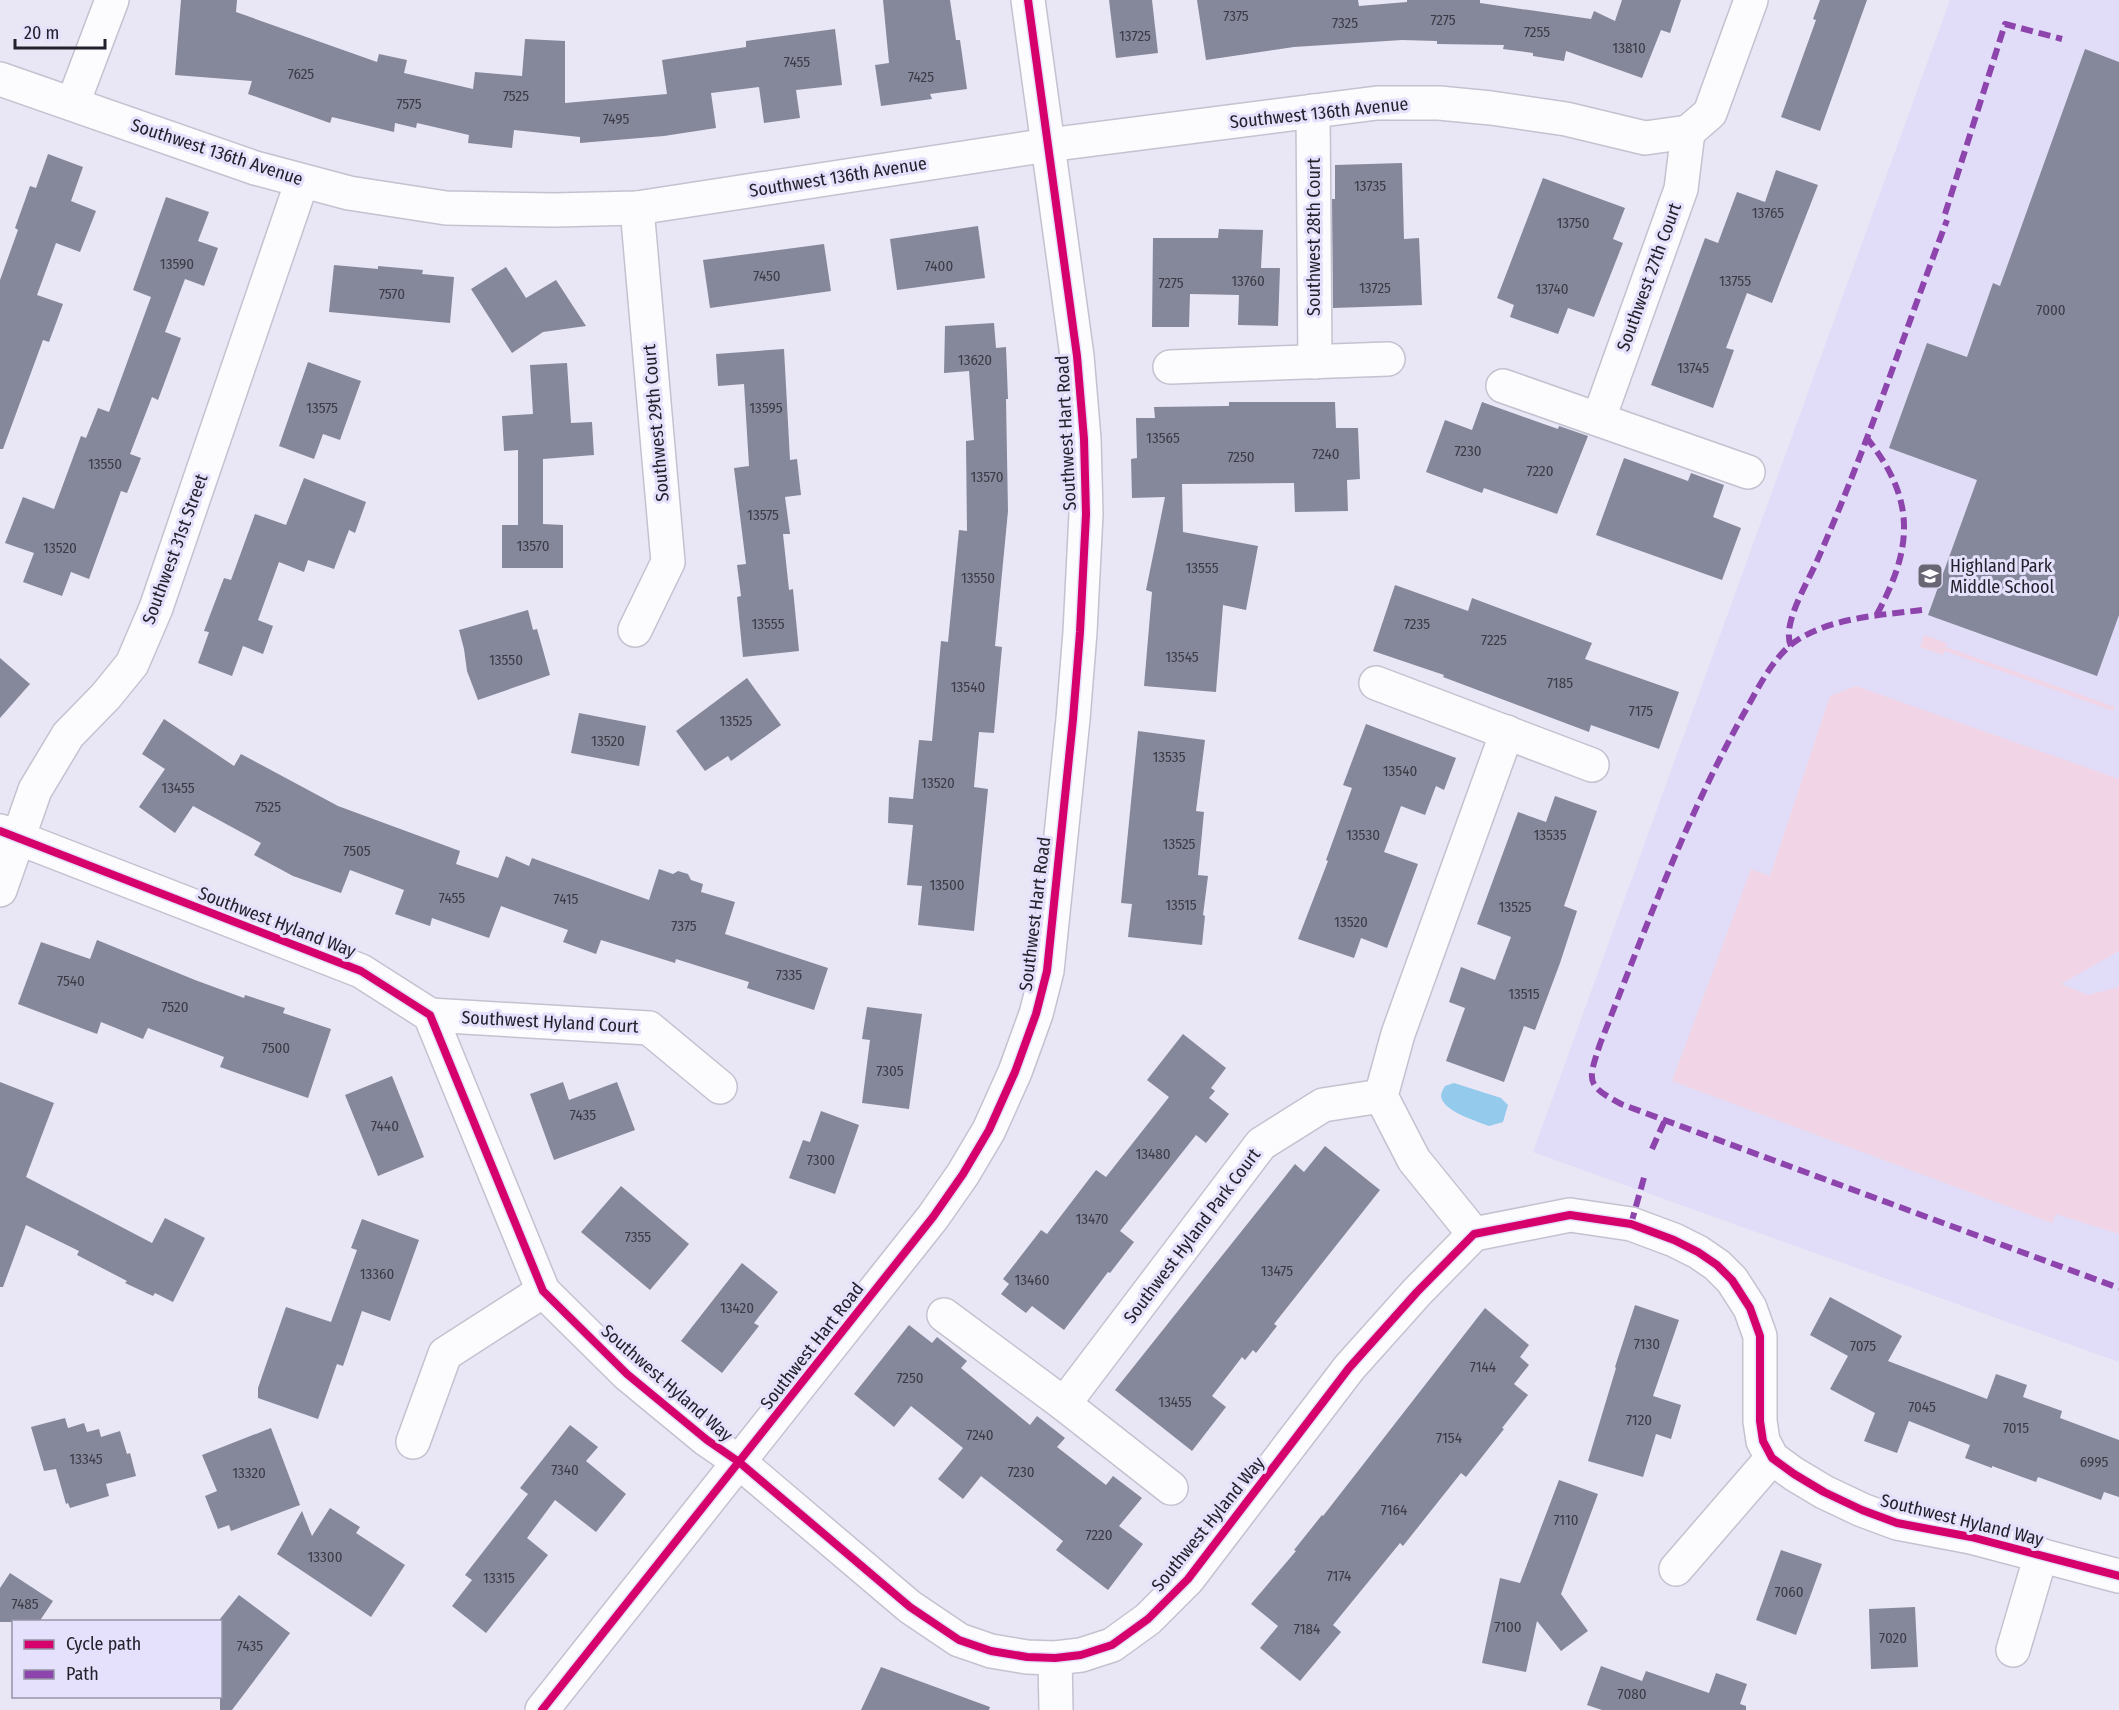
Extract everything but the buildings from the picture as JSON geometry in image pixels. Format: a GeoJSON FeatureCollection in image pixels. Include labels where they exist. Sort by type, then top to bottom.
{"type":"FeatureCollection","features":[{"type":"Feature","properties":{"kind":"street"},"geometry":{"type":"LineString","coordinates":[[73,104],[112,0]]}},
{"type":"Feature","properties":{"kind":"street","name":"Southwest Hart Road"},"geometry":{"type":"LineString","coordinates":[[542,1710],[933,1217],[963,1174],[989,1130],[1015,1072],[1036,1014],[1047,971],[1073,719],[1086,514],[1084,439],[1077,356],[1028,0]]}},
{"type":"Feature","properties":{"kind":"street"},"geometry":{"type":"LineString","coordinates":[[1688,132],[1710,113],[1751,0]]}},
{"type":"Feature","properties":{"kind":"street","name":"Southwest 136th Avenue"},"geometry":{"type":"LineString","coordinates":[[0,80],[255,168],[379,198],[446,207],[554,210],[637,208],[1048,145],[1377,104],[1439,103],[1566,118],[1645,138],[1688,132]]}},
{"type":"Feature","properties":{"kind":"street","name":"Southwest 28th Court"},"geometry":{"type":"LineString","coordinates":[[1313,111],[1315,362]]}},
{"type":"Feature","properties":{"kind":"street","name":"Southwest 27th Court"},"geometry":{"type":"LineString","coordinates":[[1599,418],[1681,189],[1688,132]]}},
{"type":"Feature","properties":{"kind":"street","name":"Southwest 31st Street"},"geometry":{"type":"LineString","coordinates":[[0,890],[9,835],[35,790],[68,735],[106,696],[132,664],[136,655],[156,608],[302,181]]}},
{"type":"Feature","properties":{"kind":"street","name":"Southwest 29th Court"},"geometry":{"type":"LineString","coordinates":[[635,630],[668,562],[637,208]]}},
{"type":"Feature","properties":{"kind":"street"},"geometry":{"type":"LineString","coordinates":[[1170,367],[1388,359]]}},
{"type":"Feature","properties":{"kind":"street"},"geometry":{"type":"LineString","coordinates":[[1503,386],[1748,472]]}},
{"type":"Feature","properties":{"kind":"street"},"geometry":{"type":"LineString","coordinates":[[1376,683],[1592,765]]}},
{"type":"Feature","properties":{"kind":"street"},"geometry":{"type":"LineString","coordinates":[[1507,732],[1398,1034],[1381,1096],[1414,1160],[1474,1234],[1570,1215],[1631,1224],[1674,1240],[1718,1265],[1732,1280],[1750,1308],[1760,1336],[1760,1421],[1763,1441],[1772,1458],[1676,1569]]}},
{"type":"Feature","properties":{"kind":"street","name":"Southwest Hyland Way"},"geometry":{"type":"LineString","coordinates":[[9,835],[361,971],[430,1015],[543,1291],[627,1374],[707,1440],[739,1462],[910,1607],[959,1640],[991,1651],[1027,1657],[1055,1658],[1081,1655],[1112,1645],[1148,1619],[1180,1587],[1349,1368],[1417,1292],[1474,1234]]}},
{"type":"Feature","properties":{"kind":"street","name":"Southwest Hyland Court"},"geometry":{"type":"LineString","coordinates":[[430,1015],[649,1028],[720,1087]]}},
{"type":"Feature","properties":{"kind":"street","name":"Southwest Hyland Park Court"},"geometry":{"type":"LineString","coordinates":[[1064,1404],[1261,1144],[1323,1105],[1381,1096]]}},
{"type":"Feature","properties":{"kind":"street"},"geometry":{"type":"LineString","coordinates":[[413,1442],[445,1354],[543,1291]]}},
{"type":"Feature","properties":{"kind":"street"},"geometry":{"type":"LineString","coordinates":[[944,1315],[1064,1404],[1171,1488]]}},
{"type":"Feature","properties":{"kind":"street","name":"Southwest Hyland Way"},"geometry":{"type":"LineString","coordinates":[[1772,1458],[1824,1492],[1897,1523],[1971,1537],[2119,1576]]}},
{"type":"Feature","properties":{"kind":"street","name":"Southwest Hyland Way"},"geometry":{"type":"LineString","coordinates":[[2013,1650],[2041,1555]]}},
{"type":"Feature","properties":{"kind":"street"},"geometry":{"type":"LineString","coordinates":[[1055,1658],[1056,1710]]}},
{"type":"Feature","properties":{"kind":"shaded area","name":"Highland Park Middle School"},"geometry":{"type":"Polygon","coordinates":[[[1950,0],[2119,0],[2119,1362],[1533,1152],[1950,0]]]}},
{"type":"Feature","properties":{"kind":"shaded area"},"geometry":{"type":"Polygon","coordinates":[[[1924,635],[1947,643],[1946,647],[2115,707],[2113,711],[1945,651],[1943,655],[1920,647],[1924,635]]]}},
{"type":"Feature","properties":{"kind":"shaded area"},"geometry":{"type":"Polygon","coordinates":[[[1856,686],[2119,779],[2119,951],[2061,984],[2088,995],[2119,987],[2119,1234],[2056,1214],[2052,1223],[1672,1081],[1751,869],[1770,876],[1830,696],[1856,686]]]}},
{"type":"Feature","properties":{"kind":"water"},"geometry":{"type":"Polygon","coordinates":[[[1454,1083],[1501,1098],[1508,1105],[1503,1122],[1489,1126],[1453,1111],[1443,1101],[1441,1094],[1445,1086],[1454,1083]]]}},
{"type":"Feature","properties":{"kind":"marked path"},"geometry":{"type":"LineString","coordinates":[[1945,214],[2005,24],[2062,39]]}},
{"type":"Feature","properties":{"kind":"marked path"},"geometry":{"type":"LineString","coordinates":[[1791,646],[1789,637],[1792,615],[1852,477],[1947,220]]}},
{"type":"Feature","properties":{"kind":"marked path"},"geometry":{"type":"LineString","coordinates":[[1866,437],[1883,460],[1894,482],[1901,503],[1904,525],[1903,546],[1897,568],[1876,616]]}},
{"type":"Feature","properties":{"kind":"marked path"},"geometry":{"type":"LineString","coordinates":[[1922,610],[1859,618],[1828,626],[1799,639],[1774,663],[1722,754],[1684,836],[1600,1044],[1593,1066],[1592,1081],[1601,1092],[1621,1104],[2119,1288]]}},
{"type":"Feature","properties":{"kind":"marked path"},"geometry":{"type":"LineString","coordinates":[[1652,1149],[1665,1120]]}},
{"type":"Feature","properties":{"kind":"marked path"},"geometry":{"type":"LineString","coordinates":[[1631,1224],[1645,1174]]}},
{"type":"Feature","properties":{"kind":"cycle path"},"geometry":{"type":"LineString","coordinates":[[542,1710],[933,1217],[963,1174],[989,1130],[1015,1072],[1036,1014],[1047,971],[1073,719],[1086,514],[1084,439],[1077,356],[1028,0]]}},
{"type":"Feature","properties":{"kind":"cycle path"},"geometry":{"type":"LineString","coordinates":[[0,831],[361,971],[430,1015],[543,1291],[627,1374],[707,1440],[739,1462],[910,1607],[959,1640],[991,1651],[1027,1657],[1055,1658],[1081,1655],[1112,1645],[1148,1619],[1188,1579],[1349,1368],[1417,1292],[1474,1234],[1570,1215],[1631,1224],[1674,1240],[1717,1265],[1732,1280],[1750,1308],[1760,1336],[1760,1421],[1763,1441],[1772,1458],[1794,1474],[1824,1492],[1897,1523],[1971,1537],[2119,1576]]}},
{"type":"Feature","properties":{"kind":"place","name":"Highland Park Middle School"},"geometry":{"type":"Point","coordinates":[1930,576]}}]}
